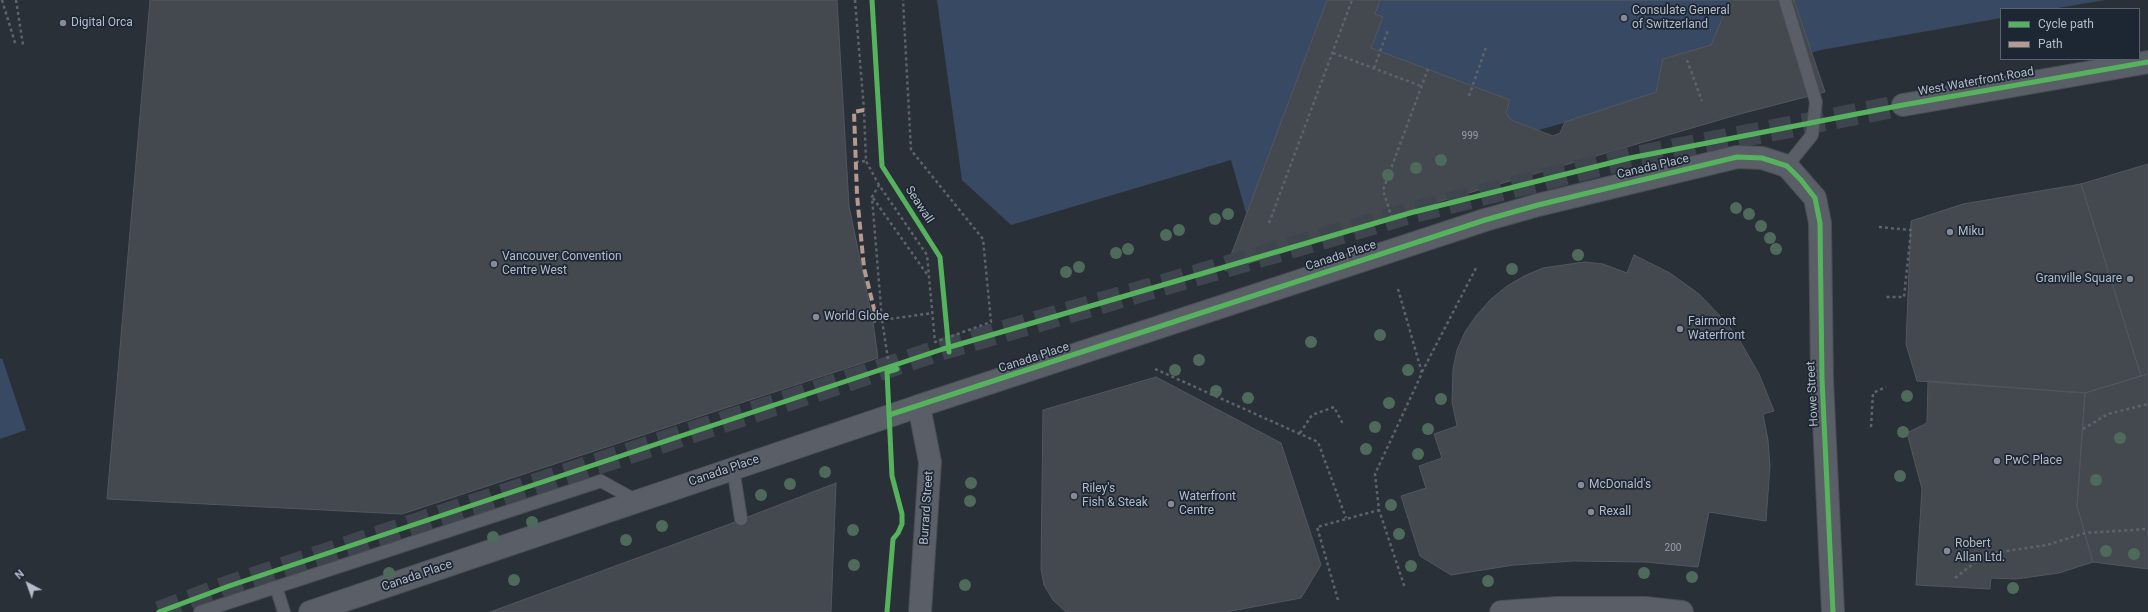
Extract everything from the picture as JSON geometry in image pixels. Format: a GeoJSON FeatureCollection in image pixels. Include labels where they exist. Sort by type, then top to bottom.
{"type":"FeatureCollection","features":[{"type":"Feature","properties":{"kind":"street","name":"West Waterfront Road"},"geometry":{"type":"LineString","coordinates":[[1903,105],[2148,62]]}},
{"type":"Feature","properties":{"kind":"street","name":"Canada Place"},"geometry":{"type":"LineString","coordinates":[[310,612],[920,406],[1400,247],[1538,205],[1737,157],[1762,158],[1794,173]]}},
{"type":"Feature","properties":{"kind":"street","name":"Howe Street"},"geometry":{"type":"LineString","coordinates":[[1794,173],[1815,198],[1820,223],[1822,379],[1833,612]]}},
{"type":"Feature","properties":{"kind":"street","name":"Burrard Street"},"geometry":{"type":"LineString","coordinates":[[920,406],[930,462],[920,612]]}},
{"type":"Feature","properties":{"kind":"street"},"geometry":{"type":"LineString","coordinates":[[1501,612],[1557,608],[1645,608],[1682,612]]}},
{"type":"Feature","properties":{"kind":"lane"},"geometry":{"type":"LineString","coordinates":[[1786,0],[1816,102],[1812,134],[1794,173]]}},
{"type":"Feature","properties":{"kind":"lane"},"geometry":{"type":"LineString","coordinates":[[733,468],[741,519]]}},
{"type":"Feature","properties":{"kind":"lane"},"geometry":{"type":"LineString","coordinates":[[200,612],[601,481],[636,501]]}},
{"type":"Feature","properties":{"kind":"lane"},"geometry":{"type":"LineString","coordinates":[[276,587],[284,612]]}},
{"type":"Feature","properties":{"kind":"path"},"geometry":{"type":"LineString","coordinates":[[2,0],[16,46]]}},
{"type":"Feature","properties":{"kind":"path"},"geometry":{"type":"LineString","coordinates":[[16,0],[23,44]]}},
{"type":"Feature","properties":{"kind":"path"},"geometry":{"type":"LineString","coordinates":[[855,0],[864,110],[866,161],[879,185],[927,255],[935,342],[991,322],[983,239],[911,150],[903,0]]}},
{"type":"Feature","properties":{"kind":"path"},"geometry":{"type":"LineString","coordinates":[[1269,223],[1352,0]]}},
{"type":"Feature","properties":{"kind":"path"},"geometry":{"type":"LineString","coordinates":[[1374,68],[1388,30]]}},
{"type":"Feature","properties":{"kind":"path"},"geometry":{"type":"LineString","coordinates":[[1469,96],[1486,47]]}},
{"type":"Feature","properties":{"kind":"path"},"geometry":{"type":"LineString","coordinates":[[1333,53],[1421,86]]}},
{"type":"Feature","properties":{"kind":"path"},"geometry":{"type":"LineString","coordinates":[[1688,60],[1702,101]]}},
{"type":"Feature","properties":{"kind":"path"},"geometry":{"type":"LineString","coordinates":[[1392,218],[1383,190],[1428,69]]}},
{"type":"Feature","properties":{"kind":"path"},"geometry":{"type":"LineString","coordinates":[[856,162],[866,161]]}},
{"type":"Feature","properties":{"kind":"path"},"geometry":{"type":"LineString","coordinates":[[879,185],[872,197],[882,320],[888,359]]}},
{"type":"Feature","properties":{"kind":"path"},"geometry":{"type":"LineString","coordinates":[[872,197],[929,277]]}},
{"type":"Feature","properties":{"kind":"path"},"geometry":{"type":"LineString","coordinates":[[1879,227],[1911,230],[1904,297],[1884,297]]}},
{"type":"Feature","properties":{"kind":"path"},"geometry":{"type":"LineString","coordinates":[[1405,588],[1379,510],[1375,474],[1422,373],[1476,268]]}},
{"type":"Feature","properties":{"kind":"path"},"geometry":{"type":"LineString","coordinates":[[1398,289],[1422,373]]}},
{"type":"Feature","properties":{"kind":"path"},"geometry":{"type":"LineString","coordinates":[[873,322],[933,313]]}},
{"type":"Feature","properties":{"kind":"path"},"geometry":{"type":"LineString","coordinates":[[947,330],[948,345]]}},
{"type":"Feature","properties":{"kind":"path"},"geometry":{"type":"LineString","coordinates":[[1155,369],[1318,442],[1346,518]]}},
{"type":"Feature","properties":{"kind":"path"},"geometry":{"type":"LineString","coordinates":[[1871,427],[1873,393],[1886,387]]}},
{"type":"Feature","properties":{"kind":"path"},"geometry":{"type":"LineString","coordinates":[[2083,429],[2108,414],[2148,404]]}},
{"type":"Feature","properties":{"kind":"path"},"geometry":{"type":"LineString","coordinates":[[1300,433],[1312,415],[1334,407],[1343,424]]}},
{"type":"Feature","properties":{"kind":"path"},"geometry":{"type":"LineString","coordinates":[[1338,600],[1317,528],[1346,518],[1379,510]]}},
{"type":"Feature","properties":{"kind":"path"},"geometry":{"type":"LineString","coordinates":[[1955,578],[1986,554],[2047,545],[2085,533],[2148,529]]}},
{"type":"Feature","properties":{"kind":"water"},"geometry":{"type":"Polygon","coordinates":[[[937,0],[2105,0],[2058,8],[2000,8],[2000,18],[1821,50],[1246,213],[1231,160],[1011,225],[962,180],[937,0]]]}},
{"type":"Feature","properties":{"kind":"water"},"geometry":{"type":"Polygon","coordinates":[[[2,358],[26,430],[0,439],[0,359],[2,358]]]}},
{"type":"Feature","properties":{"kind":"building","name":"Vancouver Convention Centre West"},"geometry":{"type":"Polygon","coordinates":[[[150,0],[837,0],[849,206],[873,322],[878,358],[402,514],[107,499],[150,0]]]}},
{"type":"Feature","properties":{"kind":"building"},"geometry":{"type":"Polygon","coordinates":[[[1327,0],[1794,0],[1825,92],[1740,114],[1417,208],[1392,218],[1225,271],[1327,0]]]}},
{"type":"Feature","properties":{"kind":"building"},"geometry":{"type":"Polygon","coordinates":[[[1380,0],[1730,0],[1711,45],[1663,59],[1656,92],[1565,122],[1560,133],[1553,136],[1511,120],[1506,113],[1510,100],[1371,48],[1383,17],[1375,14],[1380,0]]]}},
{"type":"Feature","properties":{"kind":"building","name":"Granville Square"},"geometry":{"type":"Polygon","coordinates":[[[2148,164],[2148,374],[2141,376],[2081,184],[2148,164]]]}},
{"type":"Feature","properties":{"kind":"building"},"geometry":{"type":"Polygon","coordinates":[[[2081,184],[2141,376],[2085,393],[1917,381],[1906,344],[1911,221],[1963,204],[2081,184]]]}},
{"type":"Feature","properties":{"kind":"building"},"geometry":{"type":"Polygon","coordinates":[[[1634,255],[1670,273],[1699,294],[1726,322],[1740,341],[1759,374],[1774,411],[1763,414],[1768,440],[1770,466],[1766,521],[1709,512],[1698,567],[1645,562],[1574,561],[1514,565],[1451,575],[1420,556],[1401,496],[1426,488],[1419,466],[1442,458],[1434,434],[1457,426],[1452,402],[1453,369],[1457,350],[1465,332],[1476,316],[1490,300],[1507,286],[1524,276],[1543,268],[1584,262],[1603,264],[1627,273],[1634,255]]]}},
{"type":"Feature","properties":{"kind":"building"},"geometry":{"type":"Polygon","coordinates":[[[2148,374],[2148,569],[2093,562],[2077,506],[2085,393],[2148,374]]]}},
{"type":"Feature","properties":{"kind":"building","name":"Waterfront Centre"},"geometry":{"type":"Polygon","coordinates":[[[1156,377],[1281,443],[1321,565],[1301,598],[1226,612],[1066,612],[1053,600],[1044,585],[1041,569],[1043,410],[1156,377]]]}},
{"type":"Feature","properties":{"kind":"building","name":"PwC Place"},"geometry":{"type":"Polygon","coordinates":[[[1928,381],[2085,393],[2077,506],[2093,562],[2059,573],[2016,579],[1991,578],[1990,589],[1916,585],[1922,489],[1907,433],[1927,423],[1928,381]]]}},
{"type":"Feature","properties":{"kind":"building"},"geometry":{"type":"Polygon","coordinates":[[[836,483],[831,612],[490,612],[727,525],[836,483]]]}},
{"type":"Feature","properties":{"kind":"tunnel"},"geometry":{"type":"LineString","coordinates":[[159,612],[229,586],[943,349],[1410,213],[1630,158],[1903,105]]}},
{"type":"Feature","properties":{"kind":"marked path"},"geometry":{"type":"LineString","coordinates":[[864,110],[854,112],[857,195],[864,268],[877,321]]}},
{"type":"Feature","properties":{"kind":"cycle path","name":"Seawall"},"geometry":{"type":"LineString","coordinates":[[872,0],[882,166],[940,257],[949,352]]}},
{"type":"Feature","properties":{"kind":"cycle path"},"geometry":{"type":"LineString","coordinates":[[159,612],[229,586],[943,349],[1410,213],[1630,158],[1903,105],[2148,62]]}},
{"type":"Feature","properties":{"kind":"cycle path"},"geometry":{"type":"LineString","coordinates":[[889,415],[1485,220],[1538,205],[1737,157],[1762,158],[1787,166],[1801,180],[1815,198],[1820,223],[1822,379],[1833,612]]}},
{"type":"Feature","properties":{"kind":"cycle path"},"geometry":{"type":"LineString","coordinates":[[887,612],[893,539],[898,533],[902,524],[902,514],[892,476],[887,372],[897,369]]}},
{"type":"Feature","properties":{"kind":"place","name":"Consulate General of Switzerland"},"geometry":{"type":"Point","coordinates":[1624,18]}},
{"type":"Feature","properties":{"kind":"place","name":"Digital Orca"},"geometry":{"type":"Point","coordinates":[63,23]}},
{"type":"Feature","properties":{"kind":"place","name":"Miku"},"geometry":{"type":"Point","coordinates":[1950,232]}},
{"type":"Feature","properties":{"kind":"place","name":"Vancouver Convention Centre West"},"geometry":{"type":"Point","coordinates":[494,264]}},
{"type":"Feature","properties":{"kind":"place","name":"Granville Square"},"geometry":{"type":"Point","coordinates":[2130,279]}},
{"type":"Feature","properties":{"kind":"place","name":"World Globe"},"geometry":{"type":"Point","coordinates":[816,317]}},
{"type":"Feature","properties":{"kind":"place","name":"Fairmont Waterfront"},"geometry":{"type":"Point","coordinates":[1680,329]}},
{"type":"Feature","properties":{"kind":"place","name":"PwC Place"},"geometry":{"type":"Point","coordinates":[1997,461]}},
{"type":"Feature","properties":{"kind":"place","name":"McDonald's"},"geometry":{"type":"Point","coordinates":[1581,485]}},
{"type":"Feature","properties":{"kind":"place","name":"Riley's Fish & Steak"},"geometry":{"type":"Point","coordinates":[1074,496]}},
{"type":"Feature","properties":{"kind":"place","name":"Waterfront Centre"},"geometry":{"type":"Point","coordinates":[1171,504]}},
{"type":"Feature","properties":{"kind":"place","name":"Rexall"},"geometry":{"type":"Point","coordinates":[1591,512]}},
{"type":"Feature","properties":{"kind":"place","name":"Robert Allan Ltd."},"geometry":{"type":"Point","coordinates":[1947,551]}}]}
